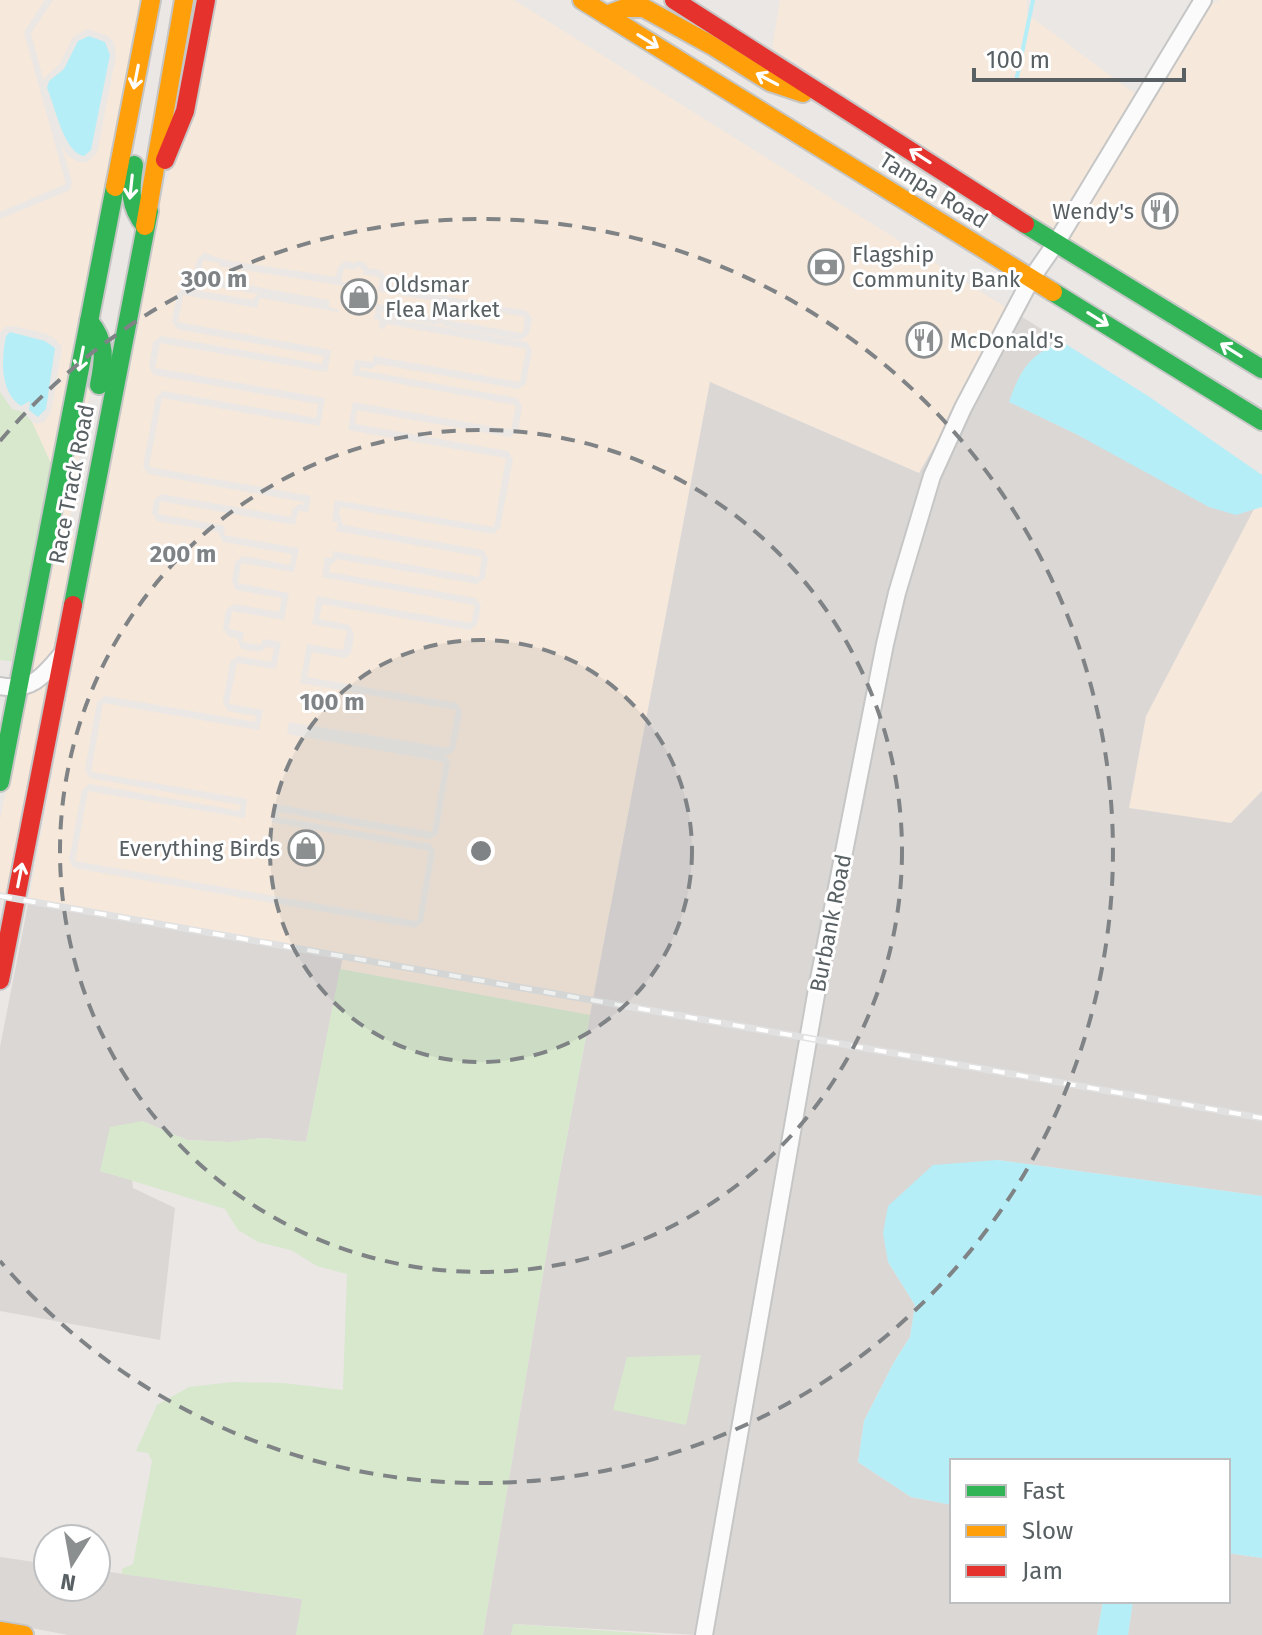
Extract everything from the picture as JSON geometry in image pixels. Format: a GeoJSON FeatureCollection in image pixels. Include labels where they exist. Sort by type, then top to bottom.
{"type":"FeatureCollection","features":[{"type":"Feature","properties":{"kind":"main road","name":"Race Track Road"},"geometry":{"type":"LineString","coordinates":[[0,782],[9,688],[36,597],[151,0]]}},
{"type":"Feature","properties":{"kind":"main road"},"geometry":{"type":"LineString","coordinates":[[145,226],[130,204],[129,190],[166,0]]}},
{"type":"Feature","properties":{"kind":"main road"},"geometry":{"type":"LineString","coordinates":[[145,226],[184,0]]}},
{"type":"Feature","properties":{"kind":"main road","name":"Race Track Road"},"geometry":{"type":"LineString","coordinates":[[0,980],[132,291],[145,226],[164,162],[195,0]]}},
{"type":"Feature","properties":{"kind":"main road"},"geometry":{"type":"LineString","coordinates":[[164,162],[185,111],[206,0]]}},
{"type":"Feature","properties":{"kind":"main road","name":"Tampa Road"},"geometry":{"type":"LineString","coordinates":[[582,0],[1262,421]]}},
{"type":"Feature","properties":{"kind":"main road","name":"Tampa Road"},"geometry":{"type":"LineString","coordinates":[[674,0],[1056,243],[1262,369]]}},
{"type":"Feature","properties":{"kind":"main road"},"geometry":{"type":"LineString","coordinates":[[606,15],[620,8],[644,8],[770,82],[840,105]]}},
{"type":"Feature","properties":{"kind":"main road"},"geometry":{"type":"LineString","coordinates":[[100,263],[123,234],[145,226]]}},
{"type":"Feature","properties":{"kind":"main road"},"geometry":{"type":"LineString","coordinates":[[83,548],[77,511],[104,359],[102,337],[89,321],[107,316],[122,306],[132,291]]}},
{"type":"Feature","properties":{"kind":"main road"},"geometry":{"type":"LineString","coordinates":[[36,597],[77,579]]}},
{"type":"Feature","properties":{"kind":"main road"},"geometry":{"type":"LineString","coordinates":[[0,1631],[24,1635]]}},
{"type":"Feature","properties":{"kind":"street","name":"Burbank Road"},"geometry":{"type":"LineString","coordinates":[[704,1635],[817,989],[888,631],[932,476],[1001,333],[1031,279],[1203,0]]}},
{"type":"Feature","properties":{"kind":"street"},"geometry":{"type":"LineString","coordinates":[[9,688],[47,672],[62,654]]}},
{"type":"Feature","properties":{"kind":"shaded area"},"geometry":{"type":"Polygon","coordinates":[[[0,0],[45,0],[24,32],[66,184],[0,212],[0,0]]]}},
{"type":"Feature","properties":{"kind":"shaded area"},"geometry":{"type":"Polygon","coordinates":[[[53,0],[143,0],[53,468],[32,422],[44,422],[51,412],[62,347],[47,334],[13,326],[5,327],[0,333],[0,219],[70,190],[72,182],[61,144],[67,155],[78,162],[87,162],[97,153],[116,56],[114,43],[108,36],[87,29],[73,37],[60,64],[43,79],[31,33],[53,0]]]}},
{"type":"Feature","properties":{"kind":"shaded area"},"geometry":{"type":"Polygon","coordinates":[[[213,0],[514,0],[1007,308],[919,473],[710,382],[590,1015],[340,969],[342,956],[29,899],[155,216],[170,171],[213,0]],[[204,253],[197,259],[194,272],[199,280],[258,294],[253,300],[184,288],[177,294],[172,321],[177,329],[324,356],[322,364],[161,336],[153,342],[149,367],[154,375],[318,404],[316,418],[163,391],[156,397],[143,466],[148,474],[304,502],[292,510],[291,517],[161,494],[154,500],[152,513],[157,521],[218,532],[223,542],[292,554],[290,565],[243,556],[235,562],[232,582],[236,590],[282,598],[279,612],[234,604],[226,610],[223,628],[228,636],[237,638],[241,649],[260,652],[267,647],[274,648],[271,662],[238,656],[230,662],[223,703],[228,711],[256,716],[255,722],[105,696],[97,702],[85,770],[90,778],[241,805],[240,811],[89,784],[82,790],[69,860],[74,868],[415,928],[423,922],[435,852],[431,844],[278,817],[279,812],[431,839],[438,833],[450,763],[446,755],[327,734],[448,755],[455,749],[462,712],[457,703],[307,677],[312,652],[345,658],[351,653],[354,634],[349,625],[319,619],[322,604],[470,630],[477,624],[481,606],[476,598],[329,572],[330,565],[338,559],[477,584],[485,578],[488,558],[483,550],[343,525],[340,507],[493,534],[500,528],[513,459],[508,451],[355,424],[357,410],[510,437],[518,431],[522,406],[517,398],[360,370],[360,367],[371,369],[378,364],[519,389],[526,383],[532,350],[527,342],[387,317],[384,319],[381,314],[521,340],[529,334],[532,319],[527,311],[384,285],[386,278],[381,270],[368,268],[364,262],[345,261],[338,267],[336,277],[225,260],[204,253]]]}},
{"type":"Feature","properties":{"kind":"shaded area"},"geometry":{"type":"Polygon","coordinates":[[[780,0],[1027,0],[1027,14],[1137,95],[1055,231],[772,48],[780,0]]]}},
{"type":"Feature","properties":{"kind":"shaded area"},"geometry":{"type":"Polygon","coordinates":[[[1219,0],[1262,0],[1262,357],[1068,239],[1208,6],[1219,0]]]}},
{"type":"Feature","properties":{"kind":"shaded area"},"geometry":{"type":"Polygon","coordinates":[[[203,260],[219,263],[219,266],[351,287],[352,283],[341,282],[344,268],[355,270],[356,267],[363,269],[363,274],[380,277],[378,291],[525,317],[523,333],[447,320],[447,317],[388,309],[388,306],[377,304],[374,320],[380,321],[379,328],[384,329],[386,324],[526,349],[520,382],[374,356],[372,362],[355,360],[352,375],[516,405],[511,430],[353,402],[348,430],[506,458],[494,527],[335,500],[332,521],[338,522],[336,531],[482,557],[479,577],[333,551],[332,558],[325,557],[322,577],[475,605],[471,623],[317,596],[312,624],[347,631],[343,650],[307,644],[300,683],[456,710],[449,748],[289,722],[287,734],[444,762],[432,832],[275,804],[271,822],[429,851],[417,921],[75,861],[88,791],[245,818],[247,799],[91,772],[103,703],[259,730],[263,710],[229,704],[237,663],[276,669],[281,642],[263,639],[261,645],[242,642],[244,632],[229,629],[232,611],[284,620],[289,593],[238,583],[241,563],[294,572],[299,548],[224,535],[225,526],[158,514],[160,501],[295,525],[298,511],[308,512],[311,496],[149,467],[162,398],[320,426],[325,398],[155,368],[160,343],[327,372],[331,350],[178,322],[183,295],[257,308],[260,298],[339,310],[329,307],[329,300],[224,281],[224,277],[201,273],[203,260]]]}},
{"type":"Feature","properties":{"kind":"shaded area"},"geometry":{"type":"Polygon","coordinates":[[[1019,315],[1064,343],[1047,347],[1010,402],[1076,434],[1254,509],[1146,716],[1129,808],[1231,823],[1262,791],[1262,1196],[997,1160],[888,1262],[915,1305],[910,1337],[864,1421],[858,1462],[911,1497],[950,1505],[950,1603],[1103,1603],[1097,1635],[711,1635],[824,990],[892,646],[904,594],[939,479],[969,412],[1019,315]]]}},
{"type":"Feature","properties":{"kind":"shaded area"},"geometry":{"type":"Polygon","coordinates":[[[93,337],[96,359],[70,510],[75,548],[56,650],[28,676],[93,337]]]}},
{"type":"Feature","properties":{"kind":"shaded area"},"geometry":{"type":"Polygon","coordinates":[[[710,382],[919,473],[949,421],[926,473],[890,591],[697,1635],[514,1624],[511,1635],[483,1635],[558,1184],[710,382]]]}},
{"type":"Feature","properties":{"kind":"shaded area"},"geometry":{"type":"Polygon","coordinates":[[[1262,507],[1262,791],[1231,823],[1129,808],[1146,716],[1253,510],[1262,507]]]}},
{"type":"Feature","properties":{"kind":"shaded area"},"geometry":{"type":"Polygon","coordinates":[[[50,680],[8,899],[0,899],[0,820],[24,695],[50,680]]]}},
{"type":"Feature","properties":{"kind":"shaded area"},"geometry":{"type":"Polygon","coordinates":[[[29,899],[343,956],[306,1142],[263,1138],[229,1142],[187,1140],[142,1121],[100,1171],[132,1180],[133,1188],[175,1208],[160,1340],[0,1311],[0,1047],[29,899]]]}},
{"type":"Feature","properties":{"kind":"shaded area"},"geometry":{"type":"Polygon","coordinates":[[[1230,1553],[1262,1558],[1262,1635],[1128,1635],[1133,1603],[1230,1603],[1230,1553]]]}},
{"type":"Feature","properties":{"kind":"shaded area"},"geometry":{"type":"Polygon","coordinates":[[[0,1557],[32,1562],[32,1603],[112,1603],[112,1572],[303,1599],[296,1635],[68,1635],[0,1622],[0,1557]]]}},
{"type":"Feature","properties":{"kind":"green space"},"geometry":{"type":"Polygon","coordinates":[[[0,392],[12,409],[23,412],[32,422],[53,468],[16,662],[0,660],[0,392]]]}},
{"type":"Feature","properties":{"kind":"green space"},"geometry":{"type":"Polygon","coordinates":[[[340,969],[590,1015],[558,1184],[483,1635],[296,1635],[302,1599],[122,1574],[122,1569],[133,1564],[152,1461],[148,1453],[136,1451],[157,1405],[189,1387],[232,1382],[283,1383],[343,1390],[347,1274],[317,1266],[291,1250],[258,1242],[238,1230],[225,1209],[100,1171],[110,1127],[142,1121],[187,1140],[229,1142],[263,1138],[306,1142],[340,969]]]}},
{"type":"Feature","properties":{"kind":"green space"},"geometry":{"type":"Polygon","coordinates":[[[701,1355],[686,1425],[613,1410],[627,1357],[701,1355]]]}},
{"type":"Feature","properties":{"kind":"green space"},"geometry":{"type":"Polygon","coordinates":[[[513,1624],[666,1635],[511,1635],[513,1624]]]}},
{"type":"Feature","properties":{"kind":"water"},"geometry":{"type":"Polygon","coordinates":[[[89,36],[105,42],[110,55],[91,150],[84,156],[71,147],[66,138],[47,88],[49,81],[64,69],[78,41],[89,36]]]}},
{"type":"Feature","properties":{"kind":"water"},"geometry":{"type":"Polygon","coordinates":[[[10,332],[45,341],[55,348],[46,409],[38,417],[29,410],[30,401],[21,406],[14,400],[6,384],[3,355],[6,336],[10,332]]]}},
{"type":"Feature","properties":{"kind":"water"},"geometry":{"type":"Polygon","coordinates":[[[1064,343],[1148,396],[1262,475],[1262,507],[1236,515],[1209,507],[1076,434],[1009,402],[1028,364],[1043,351],[1064,343]]]}},
{"type":"Feature","properties":{"kind":"water"},"geometry":{"type":"Polygon","coordinates":[[[997,1160],[1262,1196],[1262,1558],[1230,1553],[1230,1459],[950,1459],[950,1505],[911,1497],[858,1462],[864,1421],[910,1337],[915,1305],[888,1262],[883,1233],[888,1206],[933,1165],[997,1160]]]}},
{"type":"Feature","properties":{"kind":"water"},"geometry":{"type":"Polygon","coordinates":[[[1103,1603],[1133,1603],[1128,1635],[1097,1635],[1103,1603]]]}},
{"type":"Feature","properties":{"kind":"waterway"},"geometry":{"type":"LineString","coordinates":[[1017,77],[1033,0]]}},
{"type":"Feature","properties":{"kind":"railway"},"geometry":{"type":"LineString","coordinates":[[0,896],[1262,1118]]}},
{"type":"Feature","properties":{"kind":"traffic: fast"},"geometry":{"type":"LineString","coordinates":[[134,165],[132,197],[136,212],[145,226]]}},
{"type":"Feature","properties":{"kind":"traffic: fast"},"geometry":{"type":"LineString","coordinates":[[0,782],[115,187]]}},
{"type":"Feature","properties":{"kind":"traffic: fast"},"geometry":{"type":"LineString","coordinates":[[73,605],[149,211]]}},
{"type":"Feature","properties":{"kind":"traffic: fast"},"geometry":{"type":"LineString","coordinates":[[1025,224],[1262,369]]}},
{"type":"Feature","properties":{"kind":"traffic: fast"},"geometry":{"type":"LineString","coordinates":[[1053,292],[1262,421]]}},
{"type":"Feature","properties":{"kind":"traffic: fast"},"geometry":{"type":"LineString","coordinates":[[89,321],[99,336],[103,352],[99,385]]}},
{"type":"Feature","properties":{"kind":"traffic: slow"},"geometry":{"type":"LineString","coordinates":[[115,187],[151,0]]}},
{"type":"Feature","properties":{"kind":"traffic: slow"},"geometry":{"type":"LineString","coordinates":[[145,226],[184,0]]}},
{"type":"Feature","properties":{"kind":"traffic: slow"},"geometry":{"type":"LineString","coordinates":[[582,0],[1053,292]]}},
{"type":"Feature","properties":{"kind":"traffic: slow"},"geometry":{"type":"LineString","coordinates":[[606,15],[625,8],[644,8],[770,82],[803,93]]}},
{"type":"Feature","properties":{"kind":"traffic: slow"},"geometry":{"type":"LineString","coordinates":[[0,1631],[24,1635]]}},
{"type":"Feature","properties":{"kind":"traffic: jam"},"geometry":{"type":"LineString","coordinates":[[165,160],[185,111],[206,0]]}},
{"type":"Feature","properties":{"kind":"traffic: jam"},"geometry":{"type":"LineString","coordinates":[[674,0],[1025,224]]}},
{"type":"Feature","properties":{"kind":"traffic: jam"},"geometry":{"type":"LineString","coordinates":[[0,980],[73,605]]}},
{"type":"Feature","properties":{"kind":"place","name":"Wendy's"},"geometry":{"type":"Point","coordinates":[1160,211]}},
{"type":"Feature","properties":{"kind":"place","name":"Flagship Community Bank"},"geometry":{"type":"Point","coordinates":[826,267]}},
{"type":"Feature","properties":{"kind":"place","name":"Oldsmar Flea Market"},"geometry":{"type":"Point","coordinates":[359,297]}},
{"type":"Feature","properties":{"kind":"place","name":"McDonald's"},"geometry":{"type":"Point","coordinates":[924,340]}},
{"type":"Feature","properties":{"kind":"place","name":"Everything Birds"},"geometry":{"type":"Point","coordinates":[306,848]}}]}
